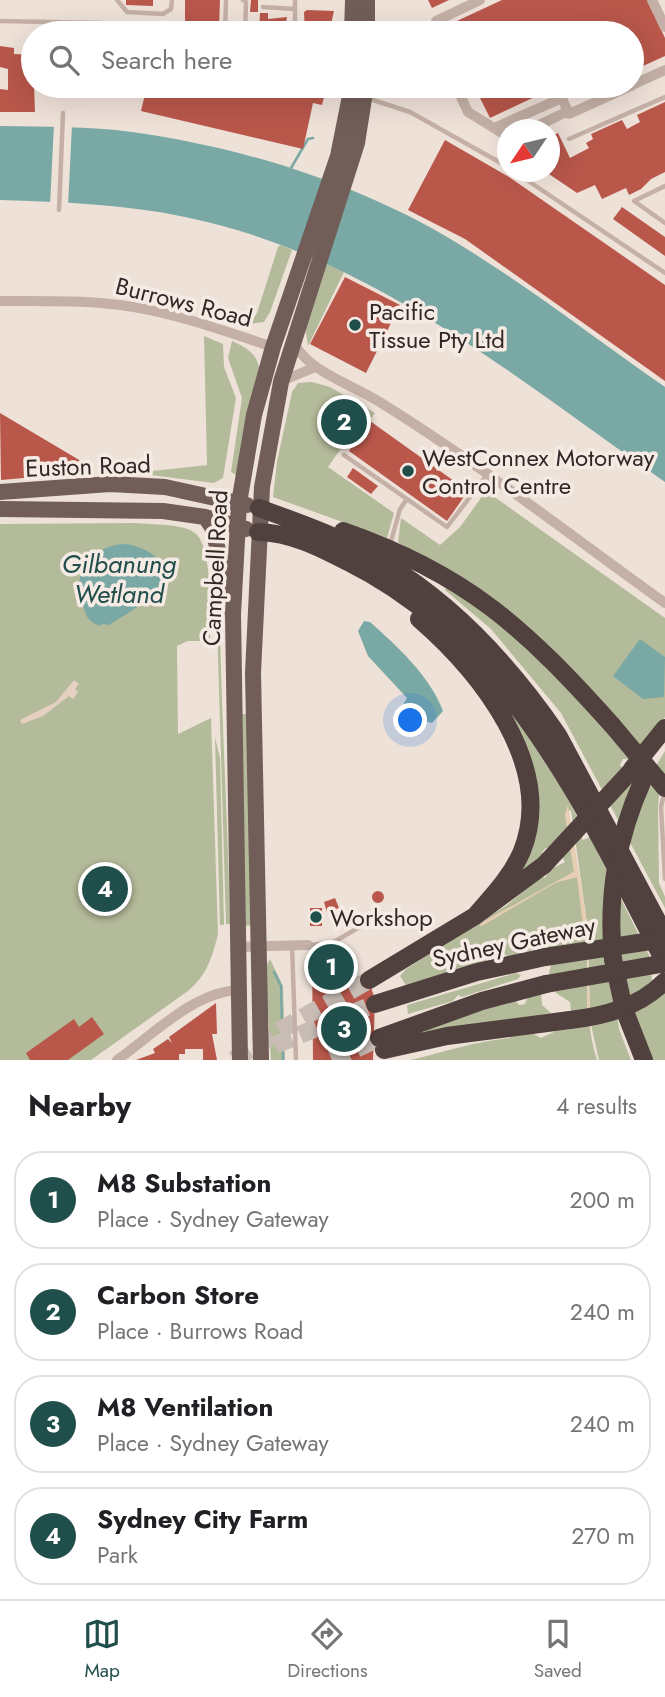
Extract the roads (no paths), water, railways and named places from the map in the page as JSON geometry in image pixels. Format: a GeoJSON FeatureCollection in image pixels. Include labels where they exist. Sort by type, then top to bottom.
{"type":"FeatureCollection","features":[{"type":"Feature","properties":{"kind":"highway"},"geometry":{"type":"LineString","coordinates":[[249,505],[295,520],[339,530],[387,555],[453,579],[539,645],[612,725],[665,789]]}},
{"type":"Feature","properties":{"kind":"highway"},"geometry":{"type":"LineString","coordinates":[[258,532],[309,548],[380,587],[452,653],[475,679],[508,730],[528,777],[530,824],[511,872],[475,916]]}},
{"type":"Feature","properties":{"kind":"highway"},"geometry":{"type":"LineString","coordinates":[[258,532],[282,534],[310,543],[368,572],[446,628],[490,672],[550,751],[665,963]]}},
{"type":"Feature","properties":{"kind":"highway"},"geometry":{"type":"LineString","coordinates":[[387,555],[461,621],[509,670],[537,705],[577,768],[665,937]]}},
{"type":"Feature","properties":{"kind":"highway"},"geometry":{"type":"LineString","coordinates":[[644,1060],[624,1009],[613,959],[610,923],[613,871],[636,776],[665,728]]}},
{"type":"Feature","properties":{"kind":"highway"},"geometry":{"type":"LineString","coordinates":[[369,980],[475,916],[544,865],[636,776],[665,741]]}},
{"type":"Feature","properties":{"kind":"highway","name":"Sydney Gateway"},"geometry":{"type":"LineString","coordinates":[[375,1003],[477,972],[545,957],[665,937]]}},
{"type":"Feature","properties":{"kind":"highway","name":"Sydney Gateway"},"geometry":{"type":"LineString","coordinates":[[665,963],[546,984],[482,1001],[382,1044],[597,1017],[625,1008],[665,981]]}},
{"type":"Feature","properties":{"kind":"main road"},"geometry":{"type":"LineString","coordinates":[[352,21],[353,0]]}},
{"type":"Feature","properties":{"kind":"main road"},"geometry":{"type":"LineString","coordinates":[[366,21],[367,0]]}},
{"type":"Feature","properties":{"kind":"main road","name":"Campbell Road"},"geometry":{"type":"LineString","coordinates":[[261,1060],[253,673],[258,532],[249,505],[254,415],[273,347],[308,265],[339,176],[357,98]]}},
{"type":"Feature","properties":{"kind":"main road","name":"Campbell Road"},"geometry":{"type":"LineString","coordinates":[[240,1060],[233,610],[237,526],[249,505],[265,458],[308,265]]}},
{"type":"Feature","properties":{"kind":"main road"},"geometry":{"type":"LineString","coordinates":[[249,505],[264,413],[276,368],[293,338]]}},
{"type":"Feature","properties":{"kind":"main road","name":"Euston Road"},"geometry":{"type":"LineString","coordinates":[[0,492],[110,484],[165,487],[249,505]]}},
{"type":"Feature","properties":{"kind":"main road","name":"Euston Road"},"geometry":{"type":"LineString","coordinates":[[0,509],[140,510],[205,517],[258,532]]}},
{"type":"Feature","properties":{"kind":"main road"},"geometry":{"type":"LineString","coordinates":[[205,517],[212,527],[233,610]]}},
{"type":"Feature","properties":{"kind":"street"},"geometry":{"type":"LineString","coordinates":[[436,21],[480,0]]}},
{"type":"Feature","properties":{"kind":"street"},"geometry":{"type":"LineString","coordinates":[[652,0],[665,27]]}},
{"type":"Feature","properties":{"kind":"street"},"geometry":{"type":"LineString","coordinates":[[644,80],[665,70]]}},
{"type":"Feature","properties":{"kind":"street"},"geometry":{"type":"LineString","coordinates":[[462,98],[468,111],[497,130]]}},
{"type":"Feature","properties":{"kind":"street"},"geometry":{"type":"LineString","coordinates":[[494,128],[562,98],[569,114],[604,98]]}},
{"type":"Feature","properties":{"kind":"street"},"geometry":{"type":"LineString","coordinates":[[552,119],[568,111]]}},
{"type":"Feature","properties":{"kind":"street","name":"Burrows Road"},"geometry":{"type":"LineString","coordinates":[[0,301],[85,301],[136,307],[219,328],[273,347]]}},
{"type":"Feature","properties":{"kind":"street"},"geometry":{"type":"LineString","coordinates":[[293,338],[313,368],[377,401],[665,603]]}},
{"type":"Feature","properties":{"kind":"street"},"geometry":{"type":"LineString","coordinates":[[281,382],[313,368]]}},
{"type":"Feature","properties":{"kind":"street"},"geometry":{"type":"LineString","coordinates":[[238,947],[308,945]]}},
{"type":"Feature","properties":{"kind":"street"},"geometry":{"type":"LineString","coordinates":[[117,1060],[191,1006],[219,992],[239,990]]}},
{"type":"Feature","properties":{"kind":"lane"},"geometry":{"type":"LineString","coordinates":[[117,0],[127,12],[163,14],[171,9],[172,0]]}},
{"type":"Feature","properties":{"kind":"lane"},"geometry":{"type":"LineString","coordinates":[[225,21],[226,0]]}},
{"type":"Feature","properties":{"kind":"lane"},"geometry":{"type":"LineString","coordinates":[[243,0],[246,2],[245,21]]}},
{"type":"Feature","properties":{"kind":"lane"},"geometry":{"type":"LineString","coordinates":[[295,0],[295,21]]}},
{"type":"Feature","properties":{"kind":"lane"},"geometry":{"type":"LineString","coordinates":[[263,7],[295,9]]}},
{"type":"Feature","properties":{"kind":"lane"},"geometry":{"type":"LineString","coordinates":[[0,21],[21,21]]}},
{"type":"Feature","properties":{"kind":"lane"},"geometry":{"type":"LineString","coordinates":[[569,139],[665,97]]}},
{"type":"Feature","properties":{"kind":"lane"},"geometry":{"type":"LineString","coordinates":[[376,98],[410,112],[497,161]]}},
{"type":"Feature","properties":{"kind":"lane"},"geometry":{"type":"LineString","coordinates":[[59,209],[63,113]]}},
{"type":"Feature","properties":{"kind":"lane"},"geometry":{"type":"LineString","coordinates":[[530,182],[665,273]]}},
{"type":"Feature","properties":{"kind":"lane"},"geometry":{"type":"LineString","coordinates":[[665,186],[634,201],[665,223]]}},
{"type":"Feature","properties":{"kind":"lane"},"geometry":{"type":"LineString","coordinates":[[344,455],[449,527],[486,475]]}},
{"type":"Feature","properties":{"kind":"lane"},"geometry":{"type":"LineString","coordinates":[[387,555],[400,509],[407,499]]}},
{"type":"Feature","properties":{"kind":"lane"},"geometry":{"type":"LineString","coordinates":[[210,615],[233,610]]}},
{"type":"Feature","properties":{"kind":"lane"},"geometry":{"type":"LineString","coordinates":[[665,789],[661,807],[665,879]]}},
{"type":"Feature","properties":{"kind":"lane"},"geometry":{"type":"LineString","coordinates":[[308,945],[332,943],[365,924]]}},
{"type":"Feature","properties":{"kind":"lane"},"geometry":{"type":"LineString","coordinates":[[292,946],[296,1060]]}},
{"type":"Feature","properties":{"kind":"water"},"geometry":{"type":"Polygon","coordinates":[[[0,126],[116,130],[220,148],[350,189],[432,228],[520,284],[665,387],[665,482],[438,324],[316,259],[252,235],[185,217],[93,204],[0,200],[0,126]]]}},
{"type":"Feature","properties":{"kind":"water","name":"Gilbanung Wetland"},"geometry":{"type":"Polygon","coordinates":[[[123,544],[142,548],[158,559],[163,569],[163,579],[149,598],[109,625],[100,626],[86,614],[79,586],[80,576],[89,560],[96,554],[123,544]]]}},
{"type":"Feature","properties":{"kind":"water"},"geometry":{"type":"Polygon","coordinates":[[[364,621],[370,622],[402,651],[430,686],[443,711],[432,723],[417,719],[403,705],[407,698],[368,656],[358,631],[364,621]]]}},
{"type":"Feature","properties":{"kind":"water"},"geometry":{"type":"Polygon","coordinates":[[[640,639],[665,657],[664,697],[643,699],[613,676],[640,639]]]}},
{"type":"Feature","properties":{"kind":"waterway"},"geometry":{"type":"LineString","coordinates":[[291,168],[308,139],[313,138]]}},
{"type":"Feature","properties":{"kind":"waterway"},"geometry":{"type":"LineString","coordinates":[[274,972],[281,986],[283,1060]]}},
{"type":"Feature","properties":{"kind":"tunnel"},"geometry":{"type":"LineString","coordinates":[[234,1060],[270,1036],[369,980]]}},
{"type":"Feature","properties":{"kind":"tunnel"},"geometry":{"type":"LineString","coordinates":[[275,1045],[375,1004]]}},
{"type":"Feature","properties":{"kind":"tunnel"},"geometry":{"type":"LineString","coordinates":[[332,1060],[379,1038]]}},
{"type":"Feature","properties":{"kind":"place","name":"Pacific Tissue Pty Ltd"},"geometry":{"type":"Point","coordinates":[355,325]}},
{"type":"Feature","properties":{"kind":"place","name":"Carbon Store"},"geometry":{"type":"Point","coordinates":[344,422]}},
{"type":"Feature","properties":{"kind":"place","name":"WestConnex Motorway Control Centre"},"geometry":{"type":"Point","coordinates":[408,471]}},
{"type":"Feature","properties":{"kind":"place","name":"Sydney City Farm"},"geometry":{"type":"Point","coordinates":[105,889]}},
{"type":"Feature","properties":{"kind":"place","name":"Workshop"},"geometry":{"type":"Point","coordinates":[316,917]}},
{"type":"Feature","properties":{"kind":"place","name":"M8 Substation"},"geometry":{"type":"Point","coordinates":[331,967]}},
{"type":"Feature","properties":{"kind":"place","name":"M8 Ventilation"},"geometry":{"type":"Point","coordinates":[344,1029]}}]}
